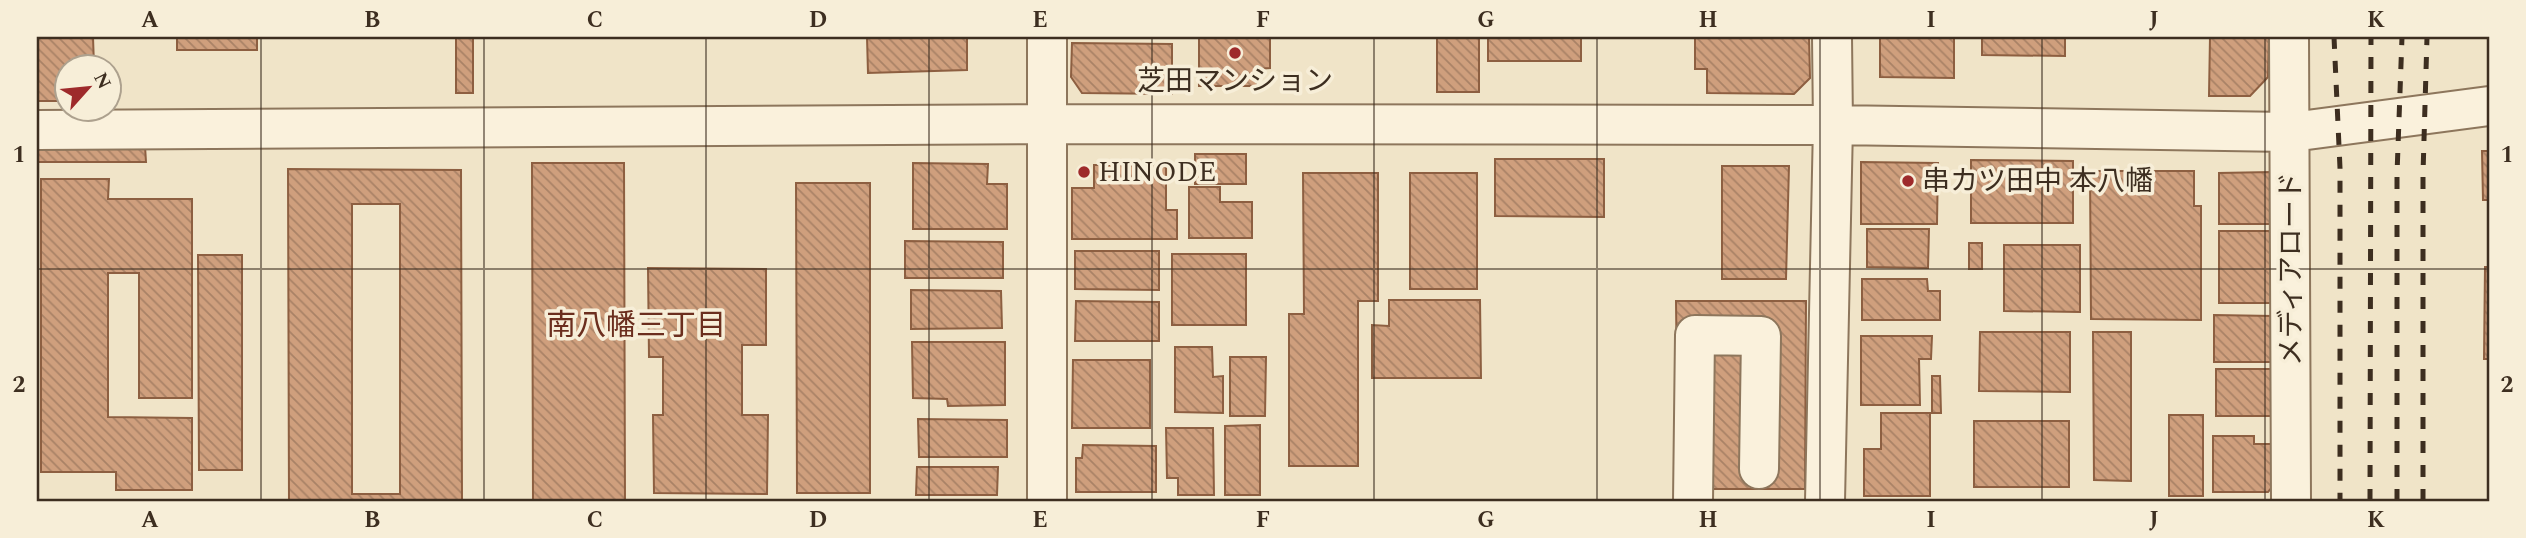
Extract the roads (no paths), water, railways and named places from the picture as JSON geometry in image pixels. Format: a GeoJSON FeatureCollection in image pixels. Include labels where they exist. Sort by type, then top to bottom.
{"type":"FeatureCollection","features":[{"type":"Feature","properties":{"kind":"street"},"geometry":{"type":"LineString","coordinates":[[1047,37],[1047,501]]}},
{"type":"Feature","properties":{"kind":"street"},"geometry":{"type":"LineString","coordinates":[[1825,501],[1833,125],[1832,37]]}},
{"type":"Feature","properties":{"kind":"street","name":"メディアロード"},"geometry":{"type":"LineString","coordinates":[[2289,37],[2291,501]]}},
{"type":"Feature","properties":{"kind":"street"},"geometry":{"type":"LineString","coordinates":[[37,130],[1049,124],[1833,125],[2291,132],[2488,106]]}},
{"type":"Feature","properties":{"kind":"street"},"geometry":{"type":"LineString","coordinates":[[1693,501],[1695,335],[1761,336],[1759,469]]}},
{"type":"Feature","properties":{"kind":"railway"},"geometry":{"type":"LineString","coordinates":[[2334,37],[2340,168],[2340,501]]}},
{"type":"Feature","properties":{"kind":"railway"},"geometry":{"type":"LineString","coordinates":[[2370,501],[2371,37]]}},
{"type":"Feature","properties":{"kind":"railway"},"geometry":{"type":"LineString","coordinates":[[2397,501],[2397,174],[2402,37]]}},
{"type":"Feature","properties":{"kind":"railway"},"geometry":{"type":"LineString","coordinates":[[2423,501],[2423,174],[2427,37]]}},
{"type":"Feature","properties":{"kind":"place","name":"芝田マンション"},"geometry":{"type":"Point","coordinates":[1235,53]}},
{"type":"Feature","properties":{"kind":"place","name":"HINODE"},"geometry":{"type":"Point","coordinates":[1084,172]}},
{"type":"Feature","properties":{"kind":"place","name":"串カツ田中 本八幡"},"geometry":{"type":"Point","coordinates":[1908,181]}},
{"type":"Feature","properties":{"kind":"district","name":"南八幡三丁目"},"geometry":{"type":"Point","coordinates":[636,326]}}]}
